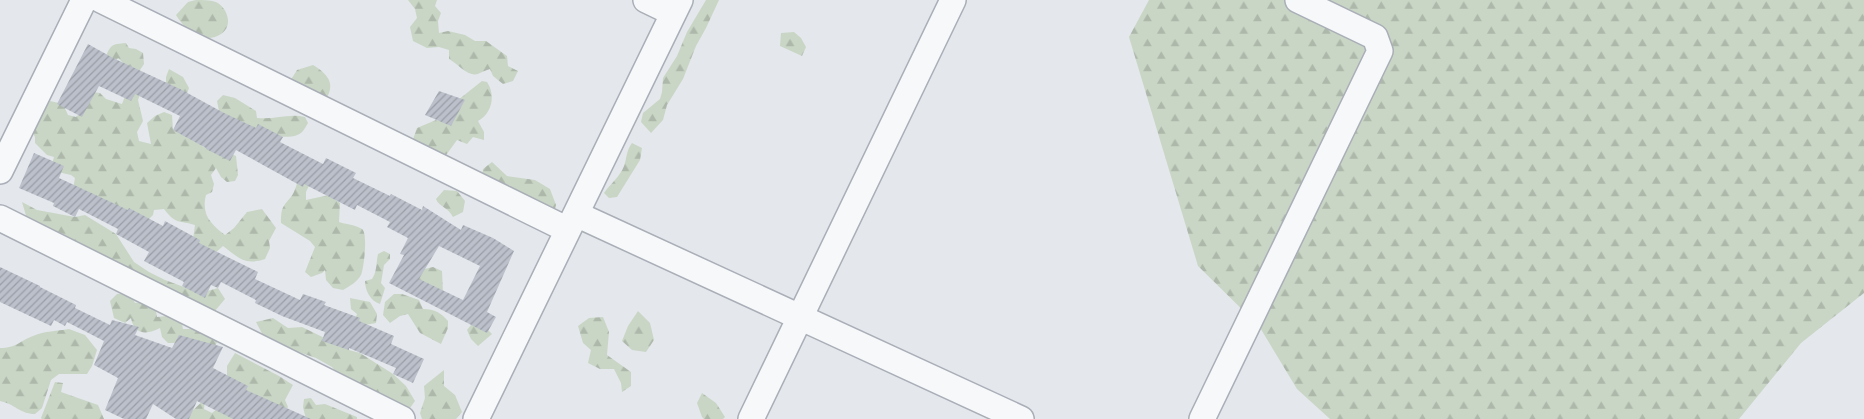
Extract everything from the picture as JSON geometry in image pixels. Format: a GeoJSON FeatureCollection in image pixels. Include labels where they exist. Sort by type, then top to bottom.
{"type":"FeatureCollection","features":[{"type":"Feature","properties":{"kind":"street"},"geometry":{"type":"LineString","coordinates":[[0,171],[84,0]]}},
{"type":"Feature","properties":{"kind":"street"},"geometry":{"type":"LineString","coordinates":[[101,0],[572,222],[800,317],[1021,419]]}},
{"type":"Feature","properties":{"kind":"street"},"geometry":{"type":"LineString","coordinates":[[476,419],[676,6],[646,0]]}},
{"type":"Feature","properties":{"kind":"street"},"geometry":{"type":"LineString","coordinates":[[750,419],[953,0]]}},
{"type":"Feature","properties":{"kind":"street"},"geometry":{"type":"LineString","coordinates":[[1202,419],[1380,51],[1375,37],[1298,0]]}},
{"type":"Feature","properties":{"kind":"street"},"geometry":{"type":"LineString","coordinates":[[0,218],[402,419]]}},
{"type":"Feature","properties":{"kind":"green space"},"geometry":{"type":"Polygon","coordinates":[[[209,0],[220,4],[226,12],[228,22],[225,31],[215,37],[208,38],[195,34],[184,26],[176,15],[188,2],[209,0]]]}},
{"type":"Feature","properties":{"kind":"green space"},"geometry":{"type":"Polygon","coordinates":[[[408,0],[437,0],[435,6],[441,13],[438,21],[439,33],[448,31],[465,35],[475,41],[486,41],[507,56],[508,66],[518,71],[513,81],[503,84],[493,76],[490,69],[478,74],[471,74],[449,59],[449,50],[439,47],[427,48],[413,41],[410,27],[417,18],[415,9],[408,0]]]}},
{"type":"Feature","properties":{"kind":"green space"},"geometry":{"type":"Polygon","coordinates":[[[706,0],[719,0],[696,46],[683,79],[667,105],[663,120],[651,133],[641,122],[643,113],[660,99],[663,78],[677,56],[687,32],[706,0]]]}},
{"type":"Feature","properties":{"kind":"green space"},"geometry":{"type":"Polygon","coordinates":[[[1149,0],[1864,0],[1864,293],[1801,343],[1739,419],[1330,419],[1297,389],[1259,326],[1198,266],[1129,37],[1149,0]]]}},
{"type":"Feature","properties":{"kind":"green space"},"geometry":{"type":"Polygon","coordinates":[[[794,32],[801,38],[806,47],[802,56],[780,46],[781,33],[794,32]]]}},
{"type":"Feature","properties":{"kind":"green space"},"geometry":{"type":"Polygon","coordinates":[[[126,43],[129,48],[143,53],[144,64],[138,73],[131,71],[118,58],[110,71],[105,58],[109,50],[114,45],[126,43]]]}},
{"type":"Feature","properties":{"kind":"green space"},"geometry":{"type":"Polygon","coordinates":[[[313,65],[322,71],[330,83],[328,95],[315,116],[299,109],[292,78],[297,70],[313,65]]]}},
{"type":"Feature","properties":{"kind":"green space"},"geometry":{"type":"Polygon","coordinates":[[[169,69],[183,77],[189,88],[185,99],[166,88],[166,77],[169,69]]]}},
{"type":"Feature","properties":{"kind":"green space"},"geometry":{"type":"Polygon","coordinates":[[[145,81],[138,100],[143,121],[137,132],[139,141],[151,144],[147,123],[155,116],[164,112],[172,115],[173,130],[184,131],[199,138],[203,147],[220,149],[236,156],[238,175],[235,181],[227,182],[221,177],[216,168],[211,175],[214,184],[212,192],[206,195],[206,214],[215,227],[225,235],[234,228],[247,212],[262,209],[276,228],[269,241],[270,248],[265,259],[246,261],[237,257],[223,246],[213,255],[193,239],[195,225],[175,220],[164,209],[154,210],[153,215],[145,223],[73,189],[75,178],[58,172],[52,164],[54,157],[47,155],[35,143],[35,137],[29,126],[34,119],[42,115],[50,101],[63,104],[68,115],[76,117],[93,92],[100,93],[106,99],[122,104],[127,91],[145,81]]]}},
{"type":"Feature","properties":{"kind":"green space"},"geometry":{"type":"Polygon","coordinates":[[[482,81],[487,82],[490,87],[492,98],[487,114],[478,121],[484,132],[484,140],[473,137],[467,144],[457,140],[444,158],[412,142],[417,128],[436,120],[445,122],[458,100],[482,81]]]}},
{"type":"Feature","properties":{"kind":"green space"},"geometry":{"type":"Polygon","coordinates":[[[223,95],[235,98],[256,111],[257,118],[299,116],[305,117],[308,123],[302,132],[295,136],[285,137],[262,132],[220,116],[217,101],[223,95]]]}},
{"type":"Feature","properties":{"kind":"green space"},"geometry":{"type":"Polygon","coordinates":[[[632,143],[642,148],[640,160],[617,197],[609,198],[604,193],[622,170],[632,143]]]}},
{"type":"Feature","properties":{"kind":"green space"},"geometry":{"type":"Polygon","coordinates":[[[492,162],[507,176],[535,180],[550,189],[556,205],[553,216],[512,194],[510,185],[496,188],[482,177],[483,169],[492,162]]]}},
{"type":"Feature","properties":{"kind":"green space"},"geometry":{"type":"Polygon","coordinates":[[[300,174],[312,179],[306,192],[306,200],[329,195],[340,203],[339,222],[357,226],[364,232],[365,251],[361,275],[355,282],[343,290],[333,288],[326,280],[325,270],[311,277],[305,272],[315,247],[310,241],[281,223],[283,208],[294,192],[300,174]]]}},
{"type":"Feature","properties":{"kind":"green space"},"geometry":{"type":"Polygon","coordinates":[[[444,190],[457,191],[465,201],[463,212],[453,217],[449,211],[437,202],[436,199],[444,190]]]}},
{"type":"Feature","properties":{"kind":"green space"},"geometry":{"type":"Polygon","coordinates":[[[22,202],[37,210],[75,217],[85,215],[116,234],[134,262],[149,272],[200,293],[218,288],[225,299],[214,312],[76,245],[63,234],[27,219],[22,202]]]}},
{"type":"Feature","properties":{"kind":"green space"},"geometry":{"type":"Polygon","coordinates":[[[384,251],[390,254],[390,259],[384,265],[381,283],[385,288],[380,304],[376,303],[369,295],[365,281],[372,279],[374,276],[378,254],[384,251]]]}},
{"type":"Feature","properties":{"kind":"green space"},"geometry":{"type":"Polygon","coordinates":[[[433,267],[442,271],[443,293],[415,290],[420,270],[433,267]]]}},
{"type":"Feature","properties":{"kind":"green space"},"geometry":{"type":"Polygon","coordinates":[[[130,293],[135,303],[145,302],[155,306],[157,317],[177,315],[181,319],[183,329],[189,329],[198,325],[215,332],[217,342],[214,348],[168,343],[162,337],[160,328],[150,332],[142,332],[135,328],[131,318],[125,323],[114,318],[110,301],[117,294],[130,293]]]}},
{"type":"Feature","properties":{"kind":"green space"},"geometry":{"type":"Polygon","coordinates":[[[394,294],[402,294],[419,300],[423,309],[434,311],[448,321],[448,328],[441,344],[420,333],[408,314],[400,316],[390,323],[383,315],[385,302],[394,294]]]}},
{"type":"Feature","properties":{"kind":"green space"},"geometry":{"type":"Polygon","coordinates":[[[350,298],[370,302],[377,314],[376,323],[365,325],[354,323],[357,314],[351,309],[350,298]]]}},
{"type":"Feature","properties":{"kind":"green space"},"geometry":{"type":"Polygon","coordinates":[[[638,311],[650,323],[654,340],[646,352],[632,350],[622,341],[628,326],[638,311]]]}},
{"type":"Feature","properties":{"kind":"green space"},"geometry":{"type":"Polygon","coordinates":[[[603,317],[609,332],[607,355],[631,372],[631,386],[622,392],[621,383],[614,369],[600,369],[588,363],[591,350],[583,343],[578,326],[589,318],[603,317]]]}},
{"type":"Feature","properties":{"kind":"green space"},"geometry":{"type":"Polygon","coordinates":[[[273,318],[288,328],[302,327],[349,350],[360,353],[393,374],[406,386],[415,401],[405,415],[355,395],[332,367],[316,358],[266,341],[256,322],[273,318]]]}},
{"type":"Feature","properties":{"kind":"green space"},"geometry":{"type":"Polygon","coordinates":[[[481,323],[492,334],[478,346],[471,339],[467,330],[471,325],[481,323]]]}},
{"type":"Feature","properties":{"kind":"green space"},"geometry":{"type":"Polygon","coordinates":[[[69,329],[85,335],[97,350],[92,366],[87,374],[59,374],[51,380],[42,408],[35,414],[30,414],[0,401],[0,348],[14,346],[42,333],[69,329]]]}},
{"type":"Feature","properties":{"kind":"green space"},"geometry":{"type":"Polygon","coordinates":[[[235,353],[293,385],[285,400],[288,407],[279,419],[189,419],[191,412],[205,399],[204,409],[212,413],[218,408],[227,379],[227,366],[235,353]]]}},
{"type":"Feature","properties":{"kind":"green space"},"geometry":{"type":"Polygon","coordinates":[[[444,370],[444,386],[455,395],[462,412],[456,419],[422,419],[420,413],[425,398],[424,386],[444,370]]]}},
{"type":"Feature","properties":{"kind":"green space"},"geometry":{"type":"Polygon","coordinates":[[[55,382],[63,383],[61,392],[98,405],[104,419],[42,419],[55,382]]]}},
{"type":"Feature","properties":{"kind":"green space"},"geometry":{"type":"Polygon","coordinates":[[[702,393],[716,403],[725,417],[723,419],[704,419],[702,417],[697,403],[702,393]]]}},
{"type":"Feature","properties":{"kind":"green space"},"geometry":{"type":"Polygon","coordinates":[[[311,398],[316,405],[325,404],[357,417],[357,419],[306,419],[303,407],[304,399],[311,398]]]}},
{"type":"Feature","properties":{"kind":"building"},"geometry":{"type":"Polygon","coordinates":[[[88,44],[224,113],[256,128],[258,124],[283,137],[280,142],[323,164],[326,158],[356,173],[353,178],[390,196],[391,194],[422,210],[423,206],[461,230],[463,225],[493,238],[514,251],[487,312],[496,317],[487,333],[389,283],[404,255],[400,254],[408,238],[387,227],[390,222],[357,205],[355,210],[304,184],[303,187],[236,150],[230,161],[206,149],[173,130],[180,116],[135,94],[131,101],[99,86],[82,117],[57,104],[88,44]],[[439,246],[419,279],[463,300],[480,266],[439,246]]]}},
{"type":"Feature","properties":{"kind":"building"},"geometry":{"type":"Polygon","coordinates":[[[439,91],[465,100],[451,126],[425,115],[439,91]]]}},
{"type":"Feature","properties":{"kind":"building"},"geometry":{"type":"Polygon","coordinates":[[[34,153],[64,166],[59,178],[128,210],[129,208],[163,226],[165,221],[200,240],[199,243],[258,272],[255,279],[300,300],[303,294],[326,302],[324,305],[360,318],[359,321],[394,336],[391,344],[424,359],[413,383],[393,374],[396,368],[349,348],[349,350],[322,341],[325,332],[282,316],[255,303],[256,300],[221,282],[218,288],[211,285],[205,298],[182,286],[184,282],[144,261],[149,252],[116,234],[118,229],[79,209],[75,217],[53,206],[54,203],[19,188],[34,153]]]}},
{"type":"Feature","properties":{"kind":"building"},"geometry":{"type":"Polygon","coordinates":[[[0,267],[40,286],[76,305],[75,308],[110,325],[112,320],[139,327],[135,335],[172,348],[179,335],[223,347],[213,368],[248,386],[246,390],[311,419],[233,419],[197,401],[189,419],[176,419],[153,404],[146,419],[124,419],[105,410],[118,378],[94,365],[104,341],[67,322],[65,326],[54,320],[51,326],[0,302],[0,267]]]}}]}
